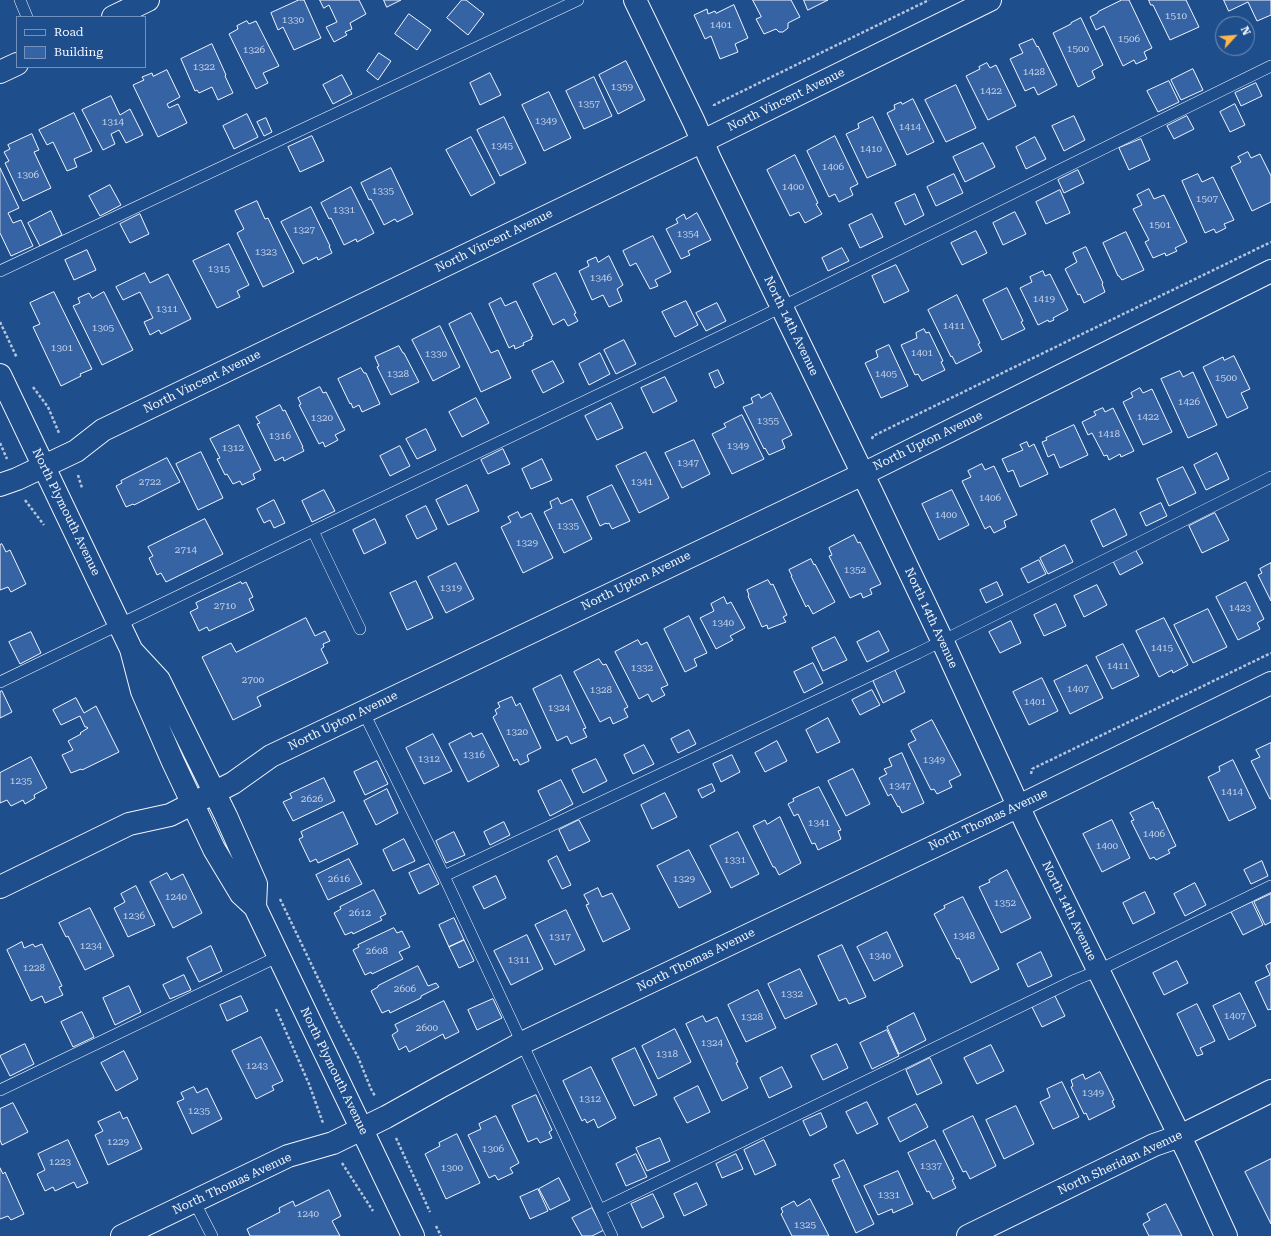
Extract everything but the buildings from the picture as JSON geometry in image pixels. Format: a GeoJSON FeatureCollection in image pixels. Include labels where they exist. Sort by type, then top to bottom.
{"type":"FeatureCollection","features":[{"type":"Feature","properties":{"kind":"street"},"geometry":{"type":"LineString","coordinates":[[115,16],[148,0]]}},
{"type":"Feature","properties":{"kind":"street","name":"North 14th Avenue"},"geometry":{"type":"LineString","coordinates":[[635,0],[710,159],[863,474],[1098,971],[1180,1136],[1226,1236]]}},
{"type":"Feature","properties":{"kind":"street","name":"North Vincent Avenue"},"geometry":{"type":"LineString","coordinates":[[0,485],[8,483],[76,451],[103,430],[702,141],[990,0]]}},
{"type":"Feature","properties":{"kind":"street"},"geometry":{"type":"LineString","coordinates":[[0,72],[16,64]]}},
{"type":"Feature","properties":{"kind":"street","name":"North Upton Avenue"},"geometry":{"type":"LineString","coordinates":[[0,886],[129,824],[170,816],[233,783],[271,756],[863,474],[1271,271]]}},
{"type":"Feature","properties":{"kind":"street","name":"North Plymouth Avenue"},"geometry":{"type":"LineString","coordinates":[[0,375],[131,649],[142,691],[214,849],[240,894],[255,907],[413,1236]]}},
{"type":"Feature","properties":{"kind":"street","name":"North Plymouth Avenue"},"geometry":{"type":"LineString","coordinates":[[131,649],[159,680],[215,792],[256,884],[255,907]]}},
{"type":"Feature","properties":{"kind":"street","name":"North Thomas Avenue"},"geometry":{"type":"LineString","coordinates":[[122,1236],[288,1156],[326,1146],[362,1129],[522,1043],[1019,806],[1271,683]]}},
{"type":"Feature","properties":{"kind":"street","name":"North Sheridan Avenue"},"geometry":{"type":"LineString","coordinates":[[968,1236],[1154,1145],[1180,1136],[1271,1091]]}},
{"type":"Feature","properties":{"kind":"lane"},"geometry":{"type":"LineString","coordinates":[[20,0],[27,16]]}},
{"type":"Feature","properties":{"kind":"lane"},"geometry":{"type":"LineString","coordinates":[[0,271],[578,0]]}},
{"type":"Feature","properties":{"kind":"lane"},"geometry":{"type":"LineString","coordinates":[[0,682],[782,307],[1271,66]]}},
{"type":"Feature","properties":{"kind":"lane"},"geometry":{"type":"LineString","coordinates":[[444,876],[942,640],[1271,477]]}},
{"type":"Feature","properties":{"kind":"lane"},"geometry":{"type":"LineString","coordinates":[[313,531],[360,629]]}},
{"type":"Feature","properties":{"kind":"lane"},"geometry":{"type":"LineString","coordinates":[[363,712],[444,876],[612,1236]]}},
{"type":"Feature","properties":{"kind":"lane"},"geometry":{"type":"LineString","coordinates":[[600,1210],[1068,984],[1098,971],[1271,886]]}},
{"type":"Feature","properties":{"kind":"lane"},"geometry":{"type":"LineString","coordinates":[[0,1090],[279,956]]}},
{"type":"Feature","properties":{"kind":"lane"},"geometry":{"type":"LineString","coordinates":[[194,1201],[212,1236]]}},
{"type":"Feature","properties":{"kind":"path"},"geometry":{"type":"LineString","coordinates":[[713,108],[714,104],[929,0]]}},
{"type":"Feature","properties":{"kind":"path"},"geometry":{"type":"LineString","coordinates":[[871,443],[873,436],[1271,242]]}},
{"type":"Feature","properties":{"kind":"path"},"geometry":{"type":"LineString","coordinates":[[0,443],[8,461]]}},
{"type":"Feature","properties":{"kind":"path"},"geometry":{"type":"LineString","coordinates":[[1030,778],[1032,769],[1271,653]]}},
{"type":"Feature","properties":{"kind":"path"},"geometry":{"type":"LineString","coordinates":[[277,894],[339,1022],[358,1057],[377,1100]]}},
{"type":"Feature","properties":{"kind":"path"},"geometry":{"type":"LineString","coordinates":[[396,1136],[431,1214]]}},
{"type":"Feature","properties":{"kind":"path"},"geometry":{"type":"LineString","coordinates":[[340,1159],[376,1216]]}},
{"type":"Feature","properties":{"kind":"path"},"geometry":{"type":"LineString","coordinates":[[434,1222],[441,1236]]}}]}
